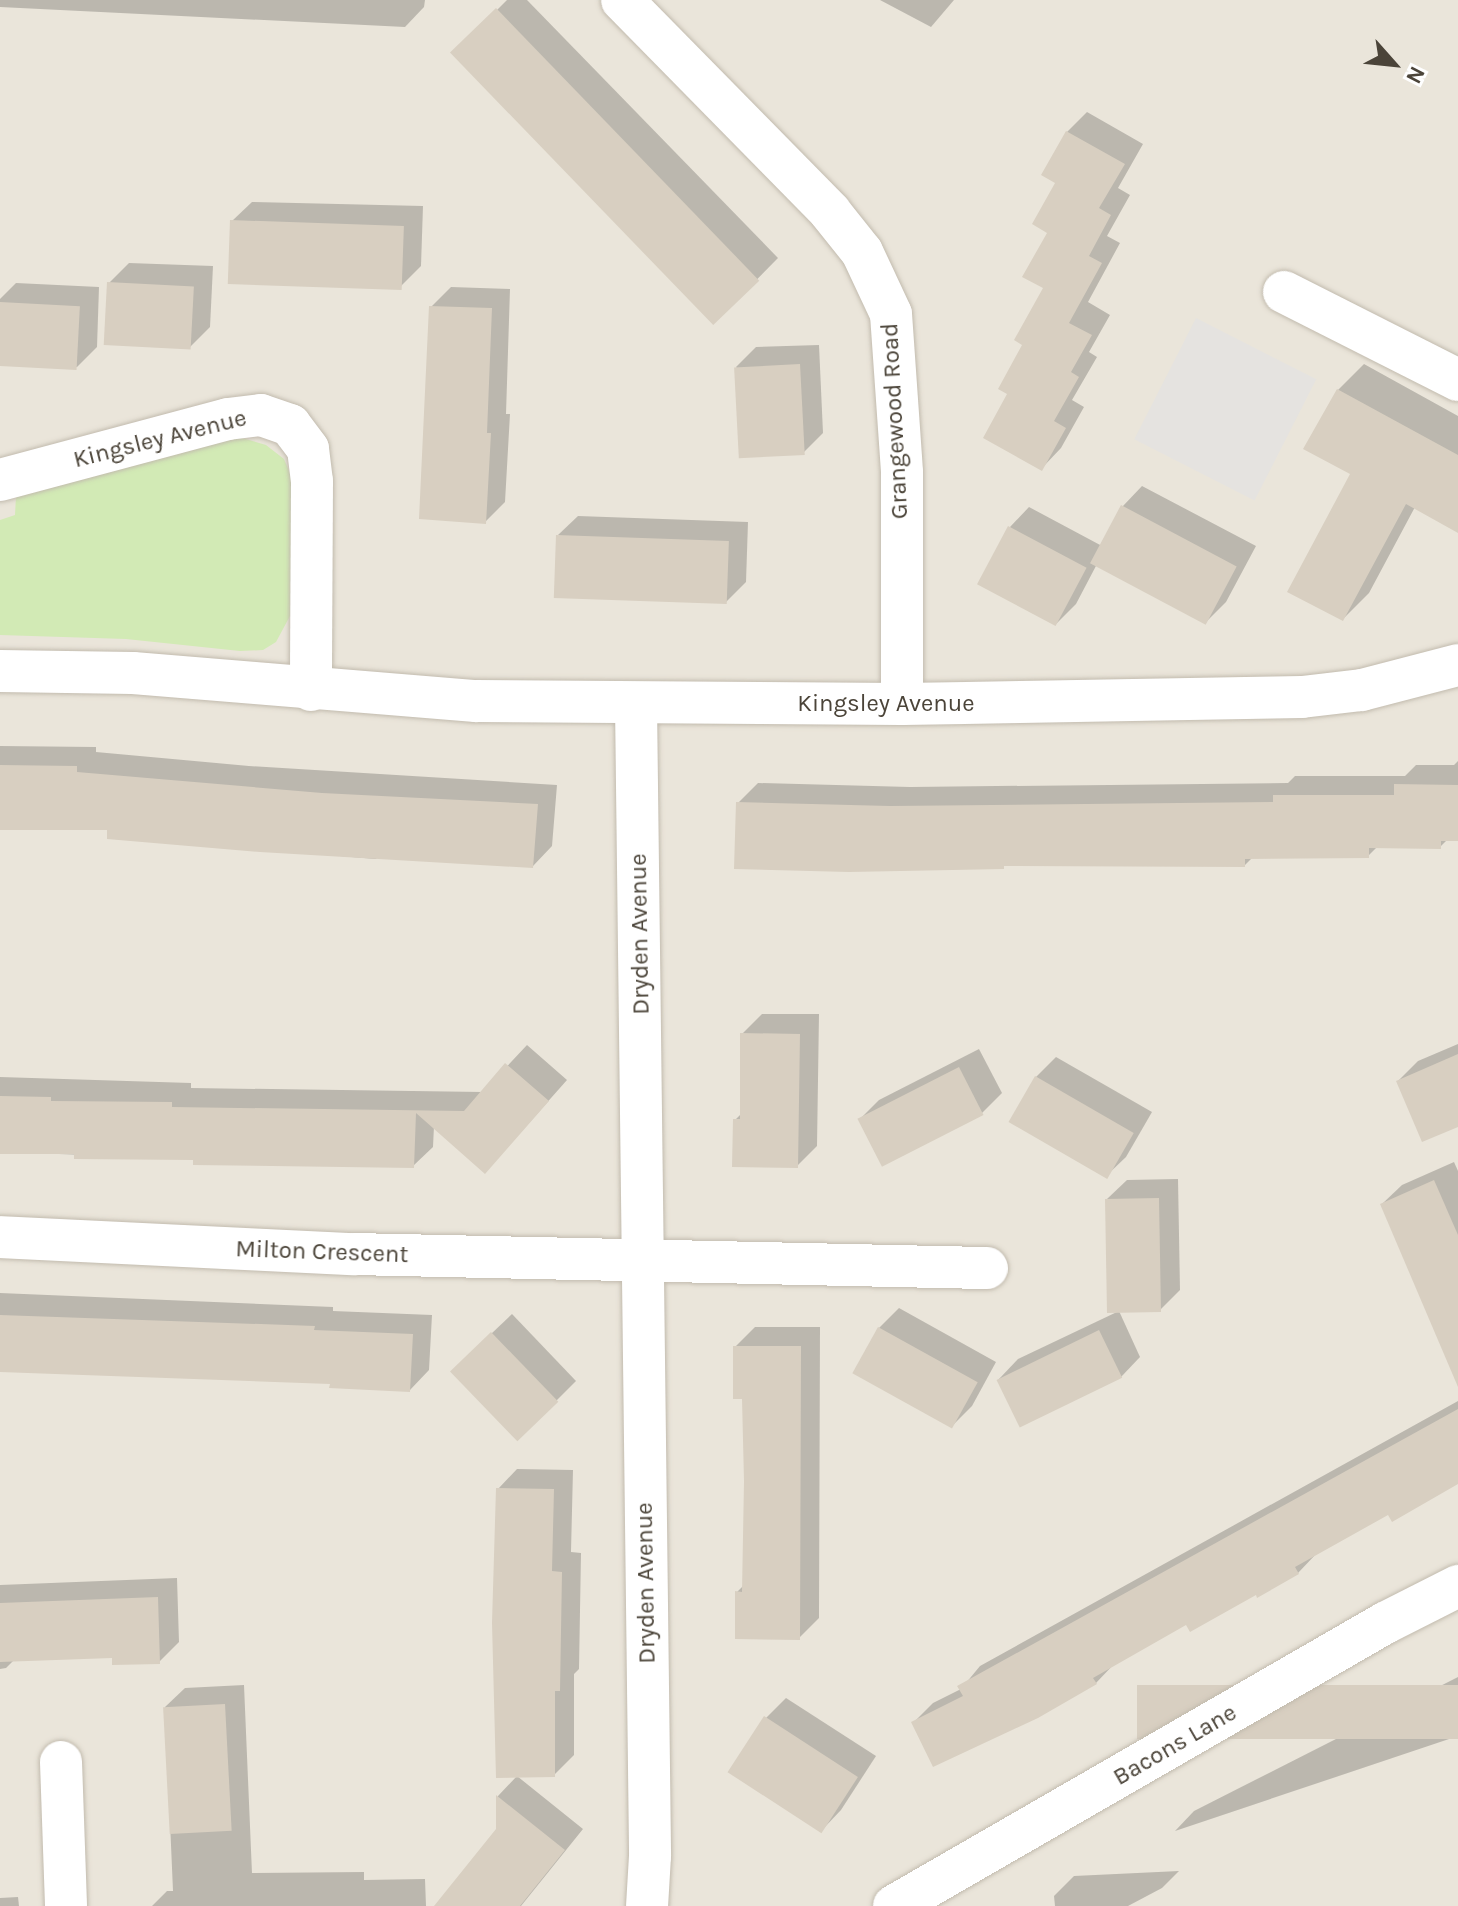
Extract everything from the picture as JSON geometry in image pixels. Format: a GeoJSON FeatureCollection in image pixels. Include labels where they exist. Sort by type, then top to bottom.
{"type":"FeatureCollection","features":[{"type":"Feature","properties":{"kind":"street","name":"Grangewood Road"},"geometry":{"type":"LineString","coordinates":[[622,0],[830,212],[862,252],[891,314],[902,473],[902,704]]}},
{"type":"Feature","properties":{"kind":"street"},"geometry":{"type":"LineString","coordinates":[[1284,292],[1458,380]]}},
{"type":"Feature","properties":{"kind":"street","name":"Kingsley Avenue"},"geometry":{"type":"LineString","coordinates":[[0,480],[228,419],[261,415],[290,425],[308,449],[312,481],[311,690]]}},
{"type":"Feature","properties":{"kind":"street","name":"Kingsley Avenue"},"geometry":{"type":"LineString","coordinates":[[0,671],[133,673],[311,690],[476,701],[902,704],[1302,697],[1362,690],[1458,665]]}},
{"type":"Feature","properties":{"kind":"street","name":"Dryden Avenue"},"geometry":{"type":"LineString","coordinates":[[636,704],[650,1856],[647,1906]]}},
{"type":"Feature","properties":{"kind":"street","name":"Milton Crescent"},"geometry":{"type":"LineString","coordinates":[[0,1237],[353,1254],[644,1261]]}},
{"type":"Feature","properties":{"kind":"street"},"geometry":{"type":"LineString","coordinates":[[644,1261],[987,1268]]}},
{"type":"Feature","properties":{"kind":"street","name":"Bacons Lane"},"geometry":{"type":"LineString","coordinates":[[894,1906],[1385,1623],[1458,1586]]}},
{"type":"Feature","properties":{"kind":"street"},"geometry":{"type":"LineString","coordinates":[[61,1762],[66,1906]]}},
{"type":"Feature","properties":{"kind":"shaded area"},"geometry":{"type":"Polygon","coordinates":[[[0,0],[1458,0],[1458,1906],[0,1906],[0,0]]]}},
{"type":"Feature","properties":{"kind":"shaded area"},"geometry":{"type":"Polygon","coordinates":[[[1196,318],[1316,379],[1255,500],[1134,439],[1196,318]]]}},
{"type":"Feature","properties":{"kind":"green space"},"geometry":{"type":"Polygon","coordinates":[[[239,437],[266,445],[284,459],[292,478],[290,616],[276,642],[263,650],[240,651],[126,639],[0,635],[0,520],[15,515],[16,496],[239,437]]]}},
{"type":"Feature","properties":{"kind":"building"},"geometry":{"type":"Polygon","coordinates":[[[496,8],[759,281],[713,325],[450,52],[496,8]]]}},
{"type":"Feature","properties":{"kind":"building"},"geometry":{"type":"Polygon","coordinates":[[[1066,131],[1125,164],[1099,208],[1111,215],[1089,256],[1102,263],[1069,323],[1092,335],[1071,372],[1079,377],[1054,421],[1066,428],[1042,471],[983,438],[1007,394],[998,389],[1022,345],[1014,340],[1043,288],[1022,277],[1047,233],[1032,224],[1055,183],[1041,175],[1066,131]]]}},
{"type":"Feature","properties":{"kind":"building"},"geometry":{"type":"Polygon","coordinates":[[[230,220],[404,226],[402,290],[228,284],[230,220]]]}},
{"type":"Feature","properties":{"kind":"building"},"geometry":{"type":"Polygon","coordinates":[[[107,282],[194,287],[191,349],[104,345],[107,282]]]}},
{"type":"Feature","properties":{"kind":"building"},"geometry":{"type":"Polygon","coordinates":[[[0,302],[80,306],[77,370],[0,366],[0,302]]]}},
{"type":"Feature","properties":{"kind":"building"},"geometry":{"type":"Polygon","coordinates":[[[429,306],[492,308],[487,433],[491,433],[486,524],[419,519],[429,306]]]}},
{"type":"Feature","properties":{"kind":"building"},"geometry":{"type":"Polygon","coordinates":[[[800,364],[805,455],[739,458],[734,367],[800,364]]]}},
{"type":"Feature","properties":{"kind":"building"},"geometry":{"type":"Polygon","coordinates":[[[1337,389],[1458,455],[1458,533],[1406,504],[1343,621],[1287,592],[1350,474],[1303,449],[1337,389]]]}},
{"type":"Feature","properties":{"kind":"building"},"geometry":{"type":"Polygon","coordinates":[[[1121,505],[1237,567],[1206,625],[1090,563],[1121,505]]]}},
{"type":"Feature","properties":{"kind":"building"},"geometry":{"type":"Polygon","coordinates":[[[1008,526],[1087,568],[1056,626],[977,584],[1008,526]]]}},
{"type":"Feature","properties":{"kind":"building"},"geometry":{"type":"Polygon","coordinates":[[[556,535],[729,541],[727,604],[554,598],[556,535]]]}},
{"type":"Feature","properties":{"kind":"building"},"geometry":{"type":"Polygon","coordinates":[[[0,765],[77,766],[77,772],[322,793],[538,804],[533,868],[260,852],[107,839],[107,830],[0,830],[0,765]]]}},
{"type":"Feature","properties":{"kind":"building"},"geometry":{"type":"Polygon","coordinates":[[[1394,784],[1458,785],[1458,841],[1441,841],[1441,849],[1369,848],[1369,858],[1245,859],[1245,867],[1004,866],[1004,869],[849,872],[734,869],[736,802],[890,806],[1273,802],[1273,795],[1394,795],[1394,784]]]}},
{"type":"Feature","properties":{"kind":"building"},"geometry":{"type":"Polygon","coordinates":[[[740,1033],[800,1034],[798,1168],[732,1167],[733,1119],[740,1119],[740,1033]]]}},
{"type":"Feature","properties":{"kind":"building"},"geometry":{"type":"Polygon","coordinates":[[[1458,1054],[1458,1127],[1422,1142],[1396,1081],[1458,1054]]]}},
{"type":"Feature","properties":{"kind":"building"},"geometry":{"type":"Polygon","coordinates":[[[505,1063],[549,1101],[485,1174],[416,1113],[414,1168],[193,1165],[193,1160],[74,1159],[74,1154],[0,1154],[0,1096],[51,1097],[51,1101],[172,1102],[172,1107],[464,1111],[505,1063]]]}},
{"type":"Feature","properties":{"kind":"building"},"geometry":{"type":"Polygon","coordinates":[[[959,1067],[984,1115],[882,1167],[857,1119],[959,1067]]]}},
{"type":"Feature","properties":{"kind":"building"},"geometry":{"type":"Polygon","coordinates":[[[1035,1076],[1134,1133],[1107,1179],[1008,1122],[1035,1076]]]}},
{"type":"Feature","properties":{"kind":"building"},"geometry":{"type":"Polygon","coordinates":[[[1434,1180],[1458,1235],[1458,1387],[1380,1204],[1434,1180]]]}},
{"type":"Feature","properties":{"kind":"building"},"geometry":{"type":"Polygon","coordinates":[[[1159,1198],[1161,1312],[1107,1313],[1105,1199],[1159,1198]]]}},
{"type":"Feature","properties":{"kind":"building"},"geometry":{"type":"Polygon","coordinates":[[[0,1315],[315,1326],[314,1330],[413,1334],[410,1392],[329,1388],[330,1384],[0,1372],[0,1315]]]}},
{"type":"Feature","properties":{"kind":"building"},"geometry":{"type":"Polygon","coordinates":[[[878,1327],[978,1382],[952,1429],[852,1373],[878,1327]]]}},
{"type":"Feature","properties":{"kind":"building"},"geometry":{"type":"Polygon","coordinates":[[[1099,1330],[1122,1378],[1020,1428],[997,1380],[1099,1330]]]}},
{"type":"Feature","properties":{"kind":"building"},"geometry":{"type":"Polygon","coordinates":[[[491,1332],[558,1402],[517,1441],[450,1372],[491,1332]]]}},
{"type":"Feature","properties":{"kind":"building"},"geometry":{"type":"Polygon","coordinates":[[[733,1346],[801,1346],[800,1640],[735,1639],[735,1591],[742,1592],[744,1481],[742,1399],[733,1399],[733,1346]]]}},
{"type":"Feature","properties":{"kind":"building"},"geometry":{"type":"Polygon","coordinates":[[[1458,1409],[1458,1484],[1392,1522],[1388,1515],[1295,1567],[1299,1574],[1257,1598],[1256,1595],[1190,1632],[1186,1625],[1093,1678],[1097,1684],[1038,1718],[933,1767],[911,1722],[963,1696],[957,1686],[1458,1409]]]}},
{"type":"Feature","properties":{"kind":"building"},"geometry":{"type":"Polygon","coordinates":[[[496,1488],[554,1489],[552,1571],[562,1572],[560,1691],[555,1691],[555,1777],[496,1778],[492,1623],[496,1488]]]}},
{"type":"Feature","properties":{"kind":"building"},"geometry":{"type":"Polygon","coordinates":[[[158,1597],[160,1664],[112,1665],[112,1658],[0,1662],[0,1603],[158,1597]]]}},
{"type":"Feature","properties":{"kind":"building"},"geometry":{"type":"Polygon","coordinates":[[[1137,1685],[1458,1685],[1458,1739],[1137,1739],[1137,1685]]]}},
{"type":"Feature","properties":{"kind":"building"},"geometry":{"type":"Polygon","coordinates":[[[225,1704],[232,1831],[170,1834],[163,1707],[225,1704]]]}},
{"type":"Feature","properties":{"kind":"building"},"geometry":{"type":"Polygon","coordinates":[[[764,1716],[858,1777],[821,1833],[728,1772],[764,1716]]]}},
{"type":"Feature","properties":{"kind":"building"},"geometry":{"type":"Polygon","coordinates":[[[496,1795],[565,1850],[520,1906],[434,1906],[496,1829],[496,1795]]]}}]}
